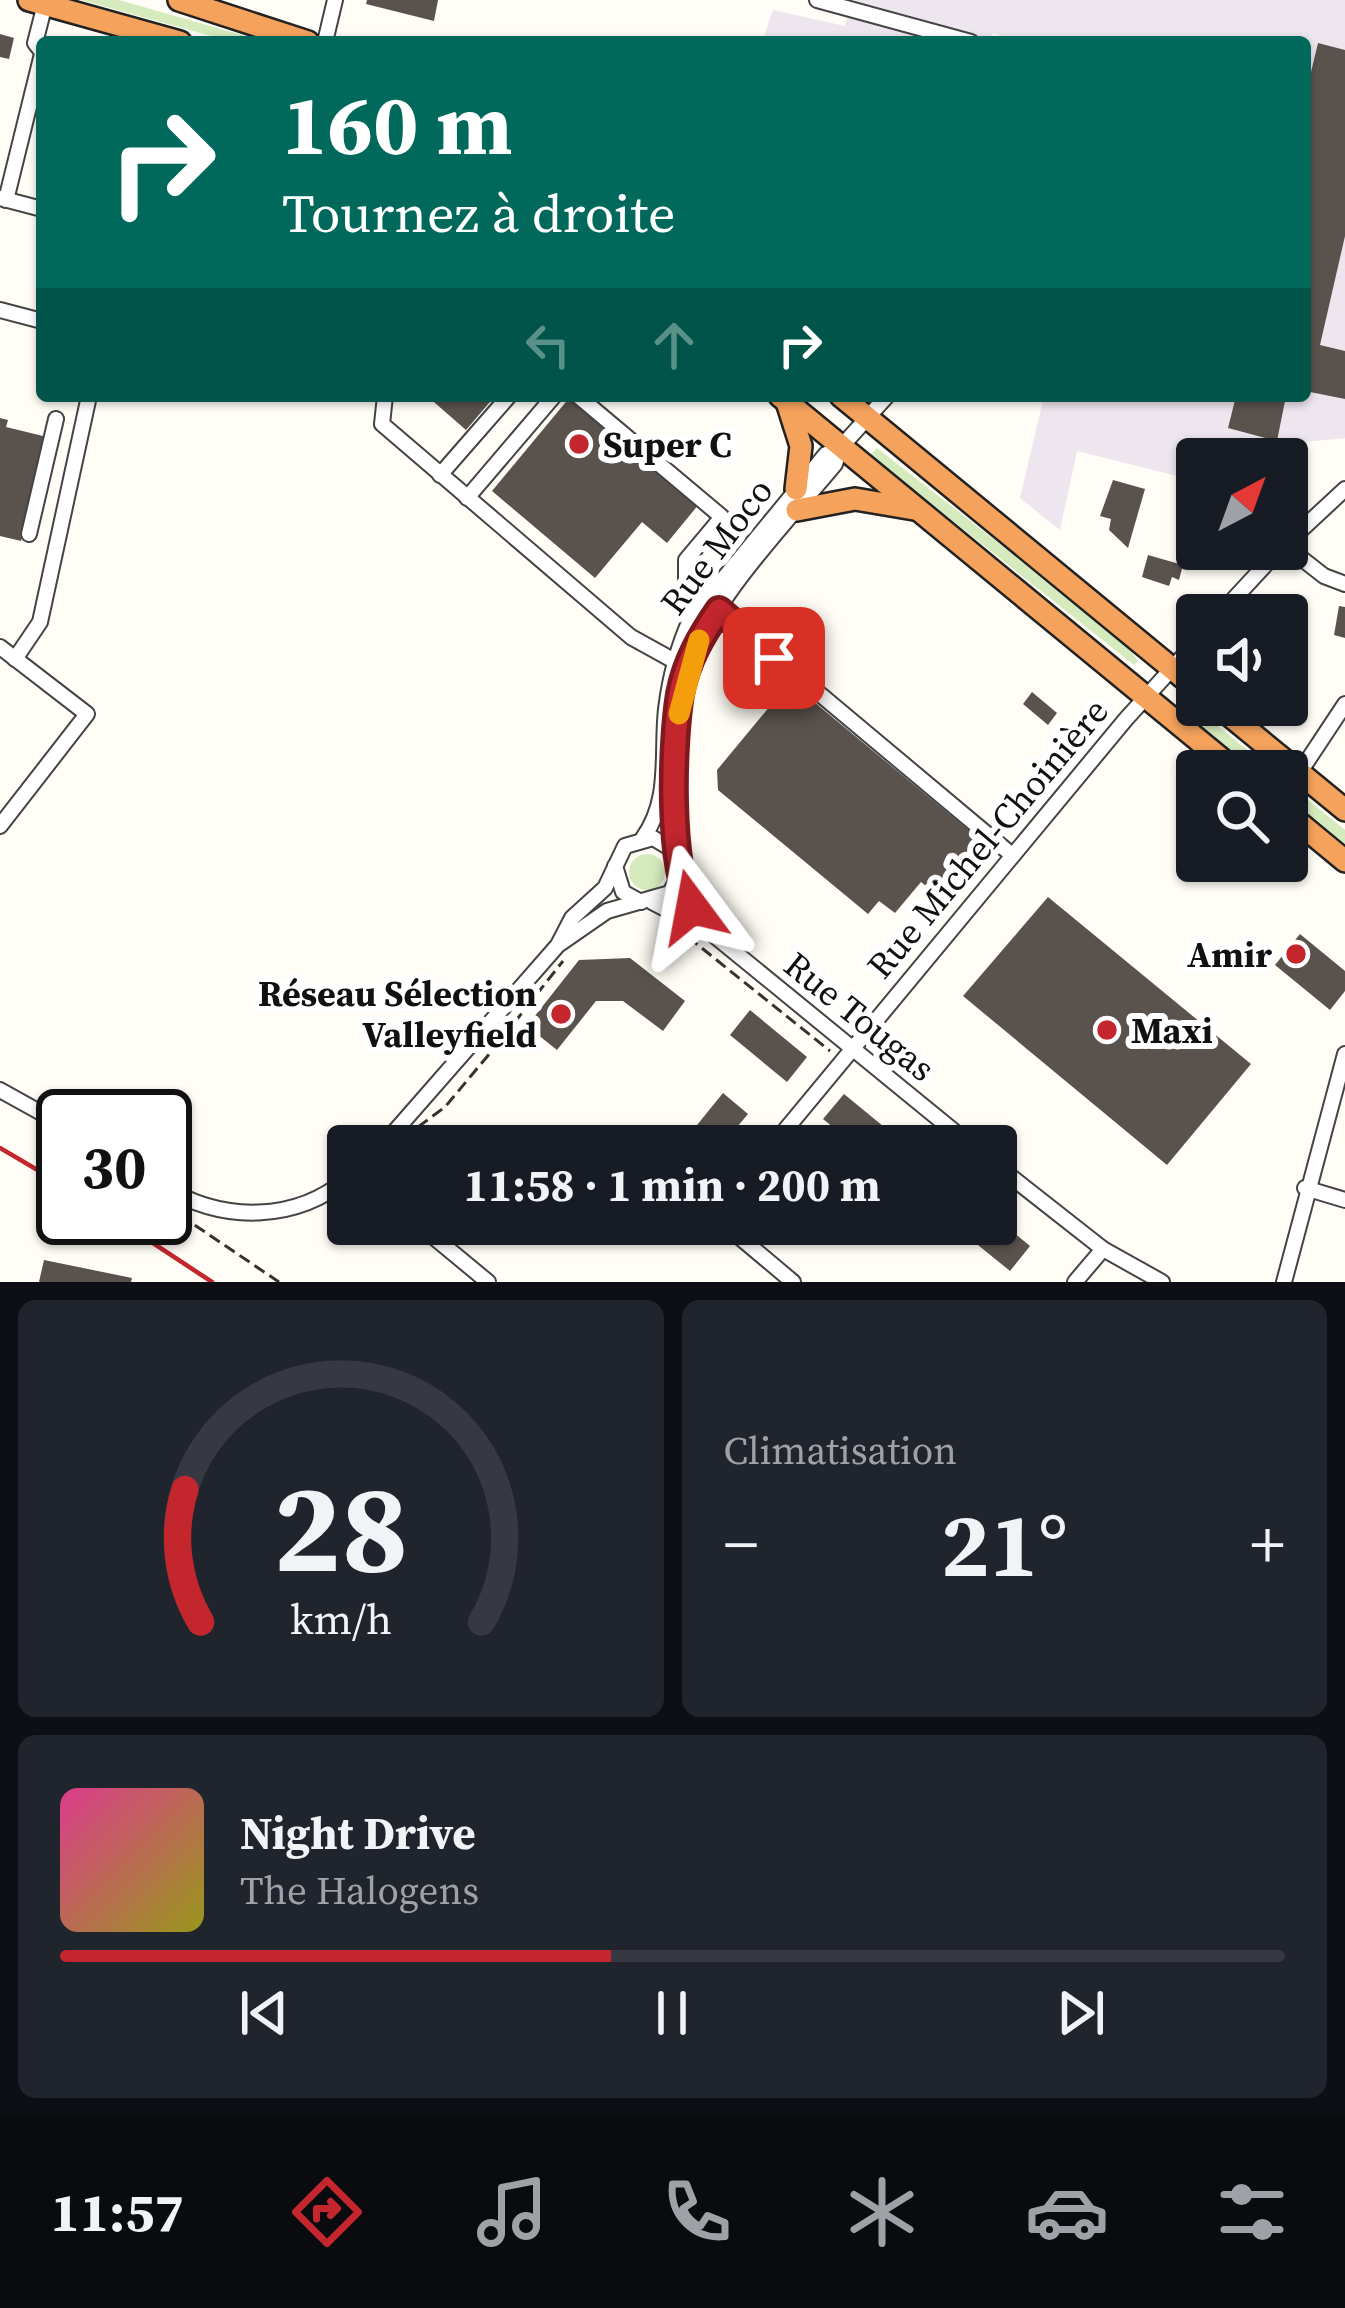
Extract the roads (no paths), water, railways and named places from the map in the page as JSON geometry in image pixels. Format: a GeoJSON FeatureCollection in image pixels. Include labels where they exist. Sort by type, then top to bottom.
{"type":"FeatureCollection","features":[{"type":"Feature","properties":{"kind":"highway"},"geometry":{"type":"LineString","coordinates":[[179,0],[290,36]]}},
{"type":"Feature","properties":{"kind":"highway"},"geometry":{"type":"LineString","coordinates":[[37,2],[112,33]]}},
{"type":"Feature","properties":{"kind":"highway"},"geometry":{"type":"LineString","coordinates":[[784,402],[801,440],[796,500],[847,499],[917,510]]}},
{"type":"Feature","properties":{"kind":"highway"},"geometry":{"type":"LineString","coordinates":[[787,402],[1210,750]]}},
{"type":"Feature","properties":{"kind":"highway"},"geometry":{"type":"LineString","coordinates":[[848,402],[1176,672]]}},
{"type":"Feature","properties":{"kind":"highway"},"geometry":{"type":"LineString","coordinates":[[1243,726],[1273,750]]}},
{"type":"Feature","properties":{"kind":"highway"},"geometry":{"type":"LineString","coordinates":[[1308,779],[1345,810]]}},
{"type":"Feature","properties":{"kind":"highway"},"geometry":{"type":"LineString","coordinates":[[1308,830],[1345,861]]}},
{"type":"Feature","properties":{"kind":"street"},"geometry":{"type":"LineString","coordinates":[[326,36],[335,0]]}},
{"type":"Feature","properties":{"kind":"street"},"geometry":{"type":"LineString","coordinates":[[817,0],[955,36]]}},
{"type":"Feature","properties":{"kind":"street"},"geometry":{"type":"LineString","coordinates":[[36,44],[37,2]]}},
{"type":"Feature","properties":{"kind":"street"},"geometry":{"type":"LineString","coordinates":[[36,75],[3,199],[36,207]]}},
{"type":"Feature","properties":{"kind":"street"},"geometry":{"type":"LineString","coordinates":[[0,310],[36,317]]}},
{"type":"Feature","properties":{"kind":"street"},"geometry":{"type":"LineString","coordinates":[[15,659],[40,622],[88,402]]}},
{"type":"Feature","properties":{"kind":"street"},"geometry":{"type":"LineString","coordinates":[[384,402],[382,424],[466,498],[631,637],[682,664]]}},
{"type":"Feature","properties":{"kind":"street"},"geometry":{"type":"LineString","coordinates":[[440,475],[504,402]]}},
{"type":"Feature","properties":{"kind":"street"},"geometry":{"type":"LineString","coordinates":[[466,498],[549,402]]}},
{"type":"Feature","properties":{"kind":"street"},"geometry":{"type":"LineString","coordinates":[[585,402],[722,517],[684,568],[686,582],[1012,855]]}},
{"type":"Feature","properties":{"kind":"street","name":"Rue Moco"},"geometry":{"type":"LineString","coordinates":[[562,951],[572,918],[605,889],[625,846],[643,838],[661,806],[666,710],[692,617],[796,500],[835,464],[841,446],[881,402]]}},
{"type":"Feature","properties":{"kind":"street"},"geometry":{"type":"LineString","coordinates":[[29,534],[56,419]]}},
{"type":"Feature","properties":{"kind":"street"},"geometry":{"type":"LineString","coordinates":[[1308,524],[1345,489]]}},
{"type":"Feature","properties":{"kind":"street","name":"Rue Moco"},"geometry":{"type":"LineString","coordinates":[[401,1125],[562,951],[608,911],[670,893],[679,871],[682,664],[796,500]]}},
{"type":"Feature","properties":{"kind":"street"},"geometry":{"type":"LineString","coordinates":[[1308,564],[1345,584]]}},
{"type":"Feature","properties":{"kind":"street"},"geometry":{"type":"LineString","coordinates":[[1239,594],[1262,570]]}},
{"type":"Feature","properties":{"kind":"street"},"geometry":{"type":"LineString","coordinates":[[0,647],[87,714],[0,826]]}},
{"type":"Feature","properties":{"kind":"street","name":"Rue Michel-Choinière"},"geometry":{"type":"LineString","coordinates":[[789,1125],[1145,697],[1176,666]]}},
{"type":"Feature","properties":{"kind":"street"},"geometry":{"type":"LineString","coordinates":[[1308,757],[1345,704]]}},
{"type":"Feature","properties":{"kind":"street"},"geometry":{"type":"LineString","coordinates":[[643,838],[662,842],[679,871]]}},
{"type":"Feature","properties":{"kind":"street"},"geometry":{"type":"LineString","coordinates":[[615,863],[617,884],[646,902]]}},
{"type":"Feature","properties":{"kind":"street","name":"Rue Tougas"},"geometry":{"type":"LineString","coordinates":[[679,871],[710,932]]}},
{"type":"Feature","properties":{"kind":"street","name":"Rue Tougas"},"geometry":{"type":"LineString","coordinates":[[646,902],[710,932],[946,1125]]}},
{"type":"Feature","properties":{"kind":"street"},"geometry":{"type":"LineString","coordinates":[[1284,1282],[1345,1054]]}},
{"type":"Feature","properties":{"kind":"street"},"geometry":{"type":"LineString","coordinates":[[0,1090],[36,1110]]}},
{"type":"Feature","properties":{"kind":"street"},"geometry":{"type":"LineString","coordinates":[[1017,1181],[1103,1249],[1162,1282]]}},
{"type":"Feature","properties":{"kind":"street"},"geometry":{"type":"LineString","coordinates":[[1306,1188],[1345,1200]]}},
{"type":"Feature","properties":{"kind":"street"},"geometry":{"type":"LineString","coordinates":[[192,1197],[225,1209],[278,1214],[327,1192]]}},
{"type":"Feature","properties":{"kind":"street"},"geometry":{"type":"LineString","coordinates":[[443,1245],[488,1282]]}},
{"type":"Feature","properties":{"kind":"street"},"geometry":{"type":"LineString","coordinates":[[749,1245],[793,1282]]}},
{"type":"Feature","properties":{"kind":"street"},"geometry":{"type":"LineString","coordinates":[[1075,1282],[1103,1249]]}},
{"type":"Feature","properties":{"kind":"railway"},"geometry":{"type":"LineString","coordinates":[[0,1148],[36,1169]]}},
{"type":"Feature","properties":{"kind":"railway"},"geometry":{"type":"LineString","coordinates":[[156,1245],[212,1282]]}},
{"type":"Feature","properties":{"kind":"place","name":"Super C"},"geometry":{"type":"Point","coordinates":[579,444]}},
{"type":"Feature","properties":{"kind":"place","name":"Amir"},"geometry":{"type":"Point","coordinates":[1296,954]}},
{"type":"Feature","properties":{"kind":"place","name":"Réseau Sélection Valleyfield"},"geometry":{"type":"Point","coordinates":[561,1014]}},
{"type":"Feature","properties":{"kind":"place","name":"Maxi"},"geometry":{"type":"Point","coordinates":[1107,1030]}}]}
